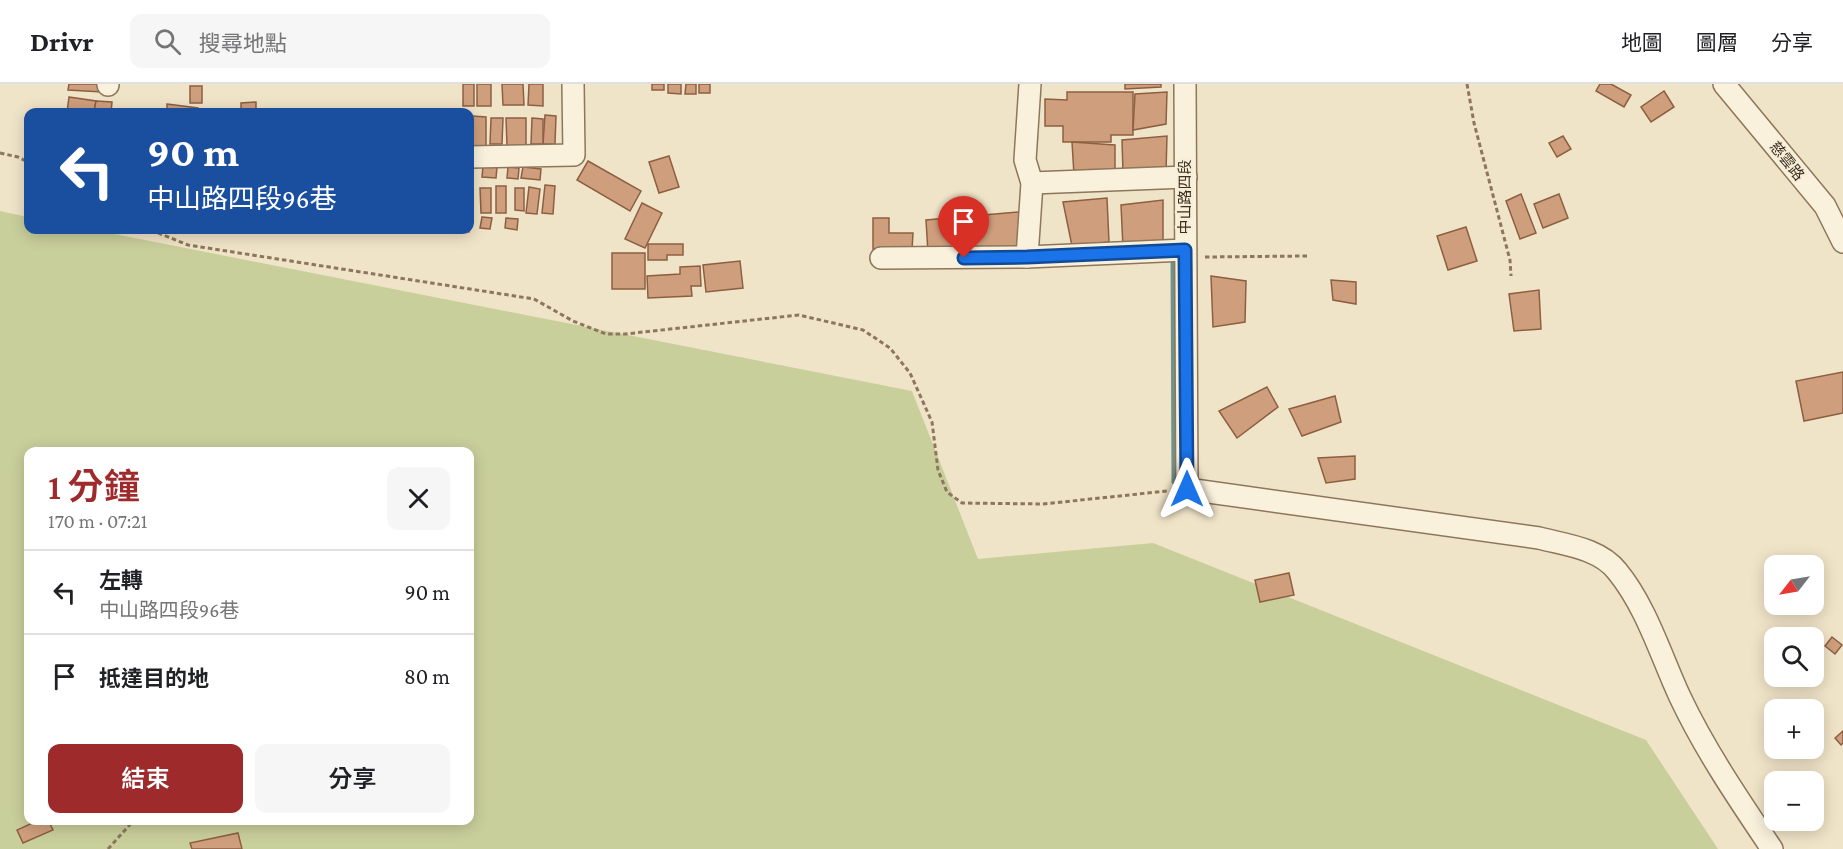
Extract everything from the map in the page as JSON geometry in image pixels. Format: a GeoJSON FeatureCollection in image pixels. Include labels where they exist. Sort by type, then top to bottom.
{"type":"FeatureCollection","features":[{"type":"Feature","properties":{"kind":"street"},"geometry":{"type":"LineString","coordinates":[[474,157],[574,154],[573,84]]}},
{"type":"Feature","properties":{"kind":"street"},"geometry":{"type":"LineString","coordinates":[[1027,257],[1032,183],[1024,160],[1030,84]]}},
{"type":"Feature","properties":{"kind":"street","name":"中山路四段"},"geometry":{"type":"LineString","coordinates":[[1185,84],[1187,489]]}},
{"type":"Feature","properties":{"kind":"street","name":"慈雲路"},"geometry":{"type":"LineString","coordinates":[[1724,84],[1825,206],[1843,242]]}},
{"type":"Feature","properties":{"kind":"street"},"geometry":{"type":"LineString","coordinates":[[1032,183],[1186,177]]}},
{"type":"Feature","properties":{"kind":"street"},"geometry":{"type":"LineString","coordinates":[[881,258],[1185,253]]}},
{"type":"Feature","properties":{"kind":"street"},"geometry":{"type":"LineString","coordinates":[[1187,489],[1539,538],[1592,551],[1616,569],[1643,611],[1681,699],[1729,785],[1772,849]]}},
{"type":"Feature","properties":{"kind":"path"},"geometry":{"type":"LineString","coordinates":[[1467,84],[1474,123],[1510,260],[1511,276]]}},
{"type":"Feature","properties":{"kind":"path"},"geometry":{"type":"LineString","coordinates":[[0,153],[24,160]]}},
{"type":"Feature","properties":{"kind":"path"},"geometry":{"type":"LineString","coordinates":[[161,234],[188,245],[534,299],[573,321],[606,334],[625,334],[799,315],[864,330],[890,348],[910,373],[932,422],[938,470],[942,481],[947,492],[962,502],[1042,504],[1187,489]]}},
{"type":"Feature","properties":{"kind":"path"},"geometry":{"type":"LineString","coordinates":[[1185,253],[1307,256]]}},
{"type":"Feature","properties":{"kind":"path"},"geometry":{"type":"LineString","coordinates":[[108,849],[130,825]]}},
{"type":"Feature","properties":{"kind":"green space"},"geometry":{"type":"Polygon","coordinates":[[[0,211],[24,216],[24,234],[114,234],[912,391],[978,559],[1153,543],[1646,740],[1718,849],[0,849],[0,211]]]}},
{"type":"Feature","properties":{"kind":"building"},"geometry":{"type":"Polygon","coordinates":[[[69,84],[102,84],[102,92],[68,90],[69,84]]]}},
{"type":"Feature","properties":{"kind":"building"},"geometry":{"type":"Polygon","coordinates":[[[463,84],[474,84],[474,106],[463,106],[463,84]]]}},
{"type":"Feature","properties":{"kind":"building"},"geometry":{"type":"Polygon","coordinates":[[[477,84],[491,84],[491,106],[477,106],[477,84]]]}},
{"type":"Feature","properties":{"kind":"building"},"geometry":{"type":"Polygon","coordinates":[[[502,84],[523,84],[524,105],[503,105],[502,84]]]}},
{"type":"Feature","properties":{"kind":"building"},"geometry":{"type":"Polygon","coordinates":[[[529,84],[543,84],[543,106],[528,105],[529,84]]]}},
{"type":"Feature","properties":{"kind":"building"},"geometry":{"type":"Polygon","coordinates":[[[652,84],[664,84],[664,90],[652,90],[652,84]]]}},
{"type":"Feature","properties":{"kind":"building"},"geometry":{"type":"Polygon","coordinates":[[[668,84],[681,84],[681,94],[668,93],[668,84]]]}},
{"type":"Feature","properties":{"kind":"building"},"geometry":{"type":"Polygon","coordinates":[[[686,84],[696,84],[696,94],[685,94],[686,84]]]}},
{"type":"Feature","properties":{"kind":"building"},"geometry":{"type":"Polygon","coordinates":[[[699,84],[710,84],[710,93],[699,93],[699,84]]]}},
{"type":"Feature","properties":{"kind":"building"},"geometry":{"type":"Polygon","coordinates":[[[1125,84],[1161,84],[1161,87],[1125,89],[1125,84]]]}},
{"type":"Feature","properties":{"kind":"building"},"geometry":{"type":"Polygon","coordinates":[[[1600,84],[1611,84],[1631,95],[1624,107],[1596,91],[1600,84]]]}},
{"type":"Feature","properties":{"kind":"building"},"geometry":{"type":"Polygon","coordinates":[[[190,86],[202,86],[202,103],[190,103],[190,86]]]}},
{"type":"Feature","properties":{"kind":"building"},"geometry":{"type":"Polygon","coordinates":[[[1664,91],[1674,107],[1651,122],[1641,107],[1664,91]]]}},
{"type":"Feature","properties":{"kind":"building"},"geometry":{"type":"Polygon","coordinates":[[[1067,92],[1133,92],[1133,135],[1111,135],[1111,142],[1063,142],[1063,126],[1045,126],[1045,99],[1067,100],[1067,92]]]}},
{"type":"Feature","properties":{"kind":"building"},"geometry":{"type":"Polygon","coordinates":[[[1167,92],[1166,124],[1133,130],[1135,94],[1167,92]]]}},
{"type":"Feature","properties":{"kind":"building"},"geometry":{"type":"Polygon","coordinates":[[[69,97],[96,101],[95,108],[68,108],[69,97]]]}},
{"type":"Feature","properties":{"kind":"building"},"geometry":{"type":"Polygon","coordinates":[[[96,101],[112,102],[111,108],[95,108],[96,101]]]}},
{"type":"Feature","properties":{"kind":"building"},"geometry":{"type":"Polygon","coordinates":[[[256,102],[256,108],[241,108],[241,103],[256,102]]]}},
{"type":"Feature","properties":{"kind":"building"},"geometry":{"type":"Polygon","coordinates":[[[167,104],[198,108],[167,108],[167,104]]]}},
{"type":"Feature","properties":{"kind":"building"},"geometry":{"type":"Polygon","coordinates":[[[545,115],[556,116],[555,144],[543,144],[545,115]]]}},
{"type":"Feature","properties":{"kind":"building"},"geometry":{"type":"Polygon","coordinates":[[[474,116],[486,117],[486,149],[474,149],[474,116]]]}},
{"type":"Feature","properties":{"kind":"building"},"geometry":{"type":"Polygon","coordinates":[[[491,118],[503,118],[502,144],[490,144],[491,118]]]}},
{"type":"Feature","properties":{"kind":"building"},"geometry":{"type":"Polygon","coordinates":[[[506,118],[526,118],[526,146],[507,146],[506,118]]]}},
{"type":"Feature","properties":{"kind":"building"},"geometry":{"type":"Polygon","coordinates":[[[532,118],[543,119],[543,144],[531,144],[532,118]]]}},
{"type":"Feature","properties":{"kind":"building"},"geometry":{"type":"Polygon","coordinates":[[[1167,136],[1166,172],[1123,172],[1122,140],[1167,136]]]}},
{"type":"Feature","properties":{"kind":"building"},"geometry":{"type":"Polygon","coordinates":[[[1563,136],[1571,149],[1557,157],[1549,143],[1563,136]]]}},
{"type":"Feature","properties":{"kind":"building"},"geometry":{"type":"Polygon","coordinates":[[[1072,142],[1115,145],[1115,174],[1074,175],[1072,142]]]}},
{"type":"Feature","properties":{"kind":"building"},"geometry":{"type":"Polygon","coordinates":[[[669,156],[679,187],[659,193],[649,162],[669,156]]]}},
{"type":"Feature","properties":{"kind":"building"},"geometry":{"type":"Polygon","coordinates":[[[588,161],[641,191],[630,211],[577,180],[588,161]]]}},
{"type":"Feature","properties":{"kind":"building"},"geometry":{"type":"Polygon","coordinates":[[[483,166],[497,167],[496,178],[482,177],[483,166]]]}},
{"type":"Feature","properties":{"kind":"building"},"geometry":{"type":"Polygon","coordinates":[[[508,167],[519,168],[518,179],[507,178],[508,167]]]}},
{"type":"Feature","properties":{"kind":"building"},"geometry":{"type":"Polygon","coordinates":[[[523,167],[541,169],[540,180],[521,178],[523,167]]]}},
{"type":"Feature","properties":{"kind":"building"},"geometry":{"type":"Polygon","coordinates":[[[545,185],[555,186],[553,214],[542,213],[545,185]]]}},
{"type":"Feature","properties":{"kind":"building"},"geometry":{"type":"Polygon","coordinates":[[[496,186],[506,186],[506,213],[496,213],[496,186]]]}},
{"type":"Feature","properties":{"kind":"building"},"geometry":{"type":"Polygon","coordinates":[[[529,187],[540,189],[537,214],[526,213],[529,187]]]}},
{"type":"Feature","properties":{"kind":"building"},"geometry":{"type":"Polygon","coordinates":[[[480,188],[491,188],[491,213],[481,213],[480,188]]]}},
{"type":"Feature","properties":{"kind":"building"},"geometry":{"type":"Polygon","coordinates":[[[515,188],[524,188],[524,211],[515,210],[515,188]]]}},
{"type":"Feature","properties":{"kind":"building"},"geometry":{"type":"Polygon","coordinates":[[[1521,194],[1536,233],[1520,239],[1506,201],[1521,194]]]}},
{"type":"Feature","properties":{"kind":"building"},"geometry":{"type":"Polygon","coordinates":[[[1559,194],[1568,218],[1543,228],[1534,204],[1559,194]]]}},
{"type":"Feature","properties":{"kind":"building"},"geometry":{"type":"Polygon","coordinates":[[[1107,198],[1109,242],[1072,246],[1063,202],[1107,198]]]}},
{"type":"Feature","properties":{"kind":"building"},"geometry":{"type":"Polygon","coordinates":[[[1163,200],[1163,240],[1123,248],[1121,205],[1163,200]]]}},
{"type":"Feature","properties":{"kind":"building"},"geometry":{"type":"Polygon","coordinates":[[[642,203],[662,213],[645,248],[625,239],[642,203]]]}},
{"type":"Feature","properties":{"kind":"building"},"geometry":{"type":"Polygon","coordinates":[[[1019,212],[1020,251],[928,253],[926,220],[1019,212]]]}},
{"type":"Feature","properties":{"kind":"building"},"geometry":{"type":"Polygon","coordinates":[[[482,217],[492,218],[490,229],[480,228],[482,217]]]}},
{"type":"Feature","properties":{"kind":"building"},"geometry":{"type":"Polygon","coordinates":[[[506,218],[518,219],[517,230],[505,228],[506,218]]]}},
{"type":"Feature","properties":{"kind":"building"},"geometry":{"type":"Polygon","coordinates":[[[873,218],[889,218],[889,233],[913,233],[912,250],[873,249],[873,218]]]}},
{"type":"Feature","properties":{"kind":"building"},"geometry":{"type":"Polygon","coordinates":[[[1466,227],[1477,261],[1448,270],[1437,236],[1466,227]]]}},
{"type":"Feature","properties":{"kind":"building"},"geometry":{"type":"Polygon","coordinates":[[[648,244],[683,244],[683,255],[667,255],[667,260],[648,260],[648,244]]]}},
{"type":"Feature","properties":{"kind":"building"},"geometry":{"type":"Polygon","coordinates":[[[612,253],[645,253],[645,289],[612,289],[612,253]]]}},
{"type":"Feature","properties":{"kind":"building"},"geometry":{"type":"Polygon","coordinates":[[[740,261],[743,288],[706,292],[703,265],[740,261]]]}},
{"type":"Feature","properties":{"kind":"building"},"geometry":{"type":"Polygon","coordinates":[[[700,266],[701,286],[691,286],[692,296],[648,298],[647,276],[680,274],[680,267],[700,266]]]}},
{"type":"Feature","properties":{"kind":"building"},"geometry":{"type":"Polygon","coordinates":[[[1211,276],[1246,281],[1245,322],[1213,327],[1211,276]]]}},
{"type":"Feature","properties":{"kind":"building"},"geometry":{"type":"Polygon","coordinates":[[[1331,280],[1356,282],[1356,304],[1333,300],[1331,280]]]}},
{"type":"Feature","properties":{"kind":"building"},"geometry":{"type":"Polygon","coordinates":[[[1539,290],[1541,329],[1514,331],[1509,294],[1539,290]]]}},
{"type":"Feature","properties":{"kind":"building"},"geometry":{"type":"Polygon","coordinates":[[[1843,372],[1843,413],[1804,421],[1796,381],[1843,372]]]}},
{"type":"Feature","properties":{"kind":"building"},"geometry":{"type":"Polygon","coordinates":[[[1267,387],[1278,407],[1237,438],[1219,411],[1267,387]]]}},
{"type":"Feature","properties":{"kind":"building"},"geometry":{"type":"Polygon","coordinates":[[[1335,396],[1341,422],[1302,436],[1289,409],[1335,396]]]}},
{"type":"Feature","properties":{"kind":"building"},"geometry":{"type":"Polygon","coordinates":[[[1355,456],[1355,479],[1326,483],[1318,458],[1355,456]]]}},
{"type":"Feature","properties":{"kind":"building"},"geometry":{"type":"Polygon","coordinates":[[[1289,573],[1294,595],[1260,602],[1255,580],[1289,573]]]}},
{"type":"Feature","properties":{"kind":"building"},"geometry":{"type":"Polygon","coordinates":[[[1832,637],[1842,645],[1835,654],[1825,646],[1832,637]]]}},
{"type":"Feature","properties":{"kind":"building"},"geometry":{"type":"Polygon","coordinates":[[[1843,731],[1843,743],[1841,745],[1835,738],[1843,731]]]}},
{"type":"Feature","properties":{"kind":"building"},"geometry":{"type":"Polygon","coordinates":[[[28,825],[50,825],[53,830],[23,843],[17,830],[28,825]]]}},
{"type":"Feature","properties":{"kind":"building"},"geometry":{"type":"Polygon","coordinates":[[[238,833],[242,849],[192,849],[190,843],[238,833]]]}},
{"type":"Feature","properties":{"kind":"waterway"},"geometry":{"type":"LineString","coordinates":[[1170,257],[1173,260],[1174,482]]}},
{"type":"Feature","properties":{"kind":"route"},"geometry":{"type":"LineString","coordinates":[[964,258],[1185,250],[1187,489]]}}]}
